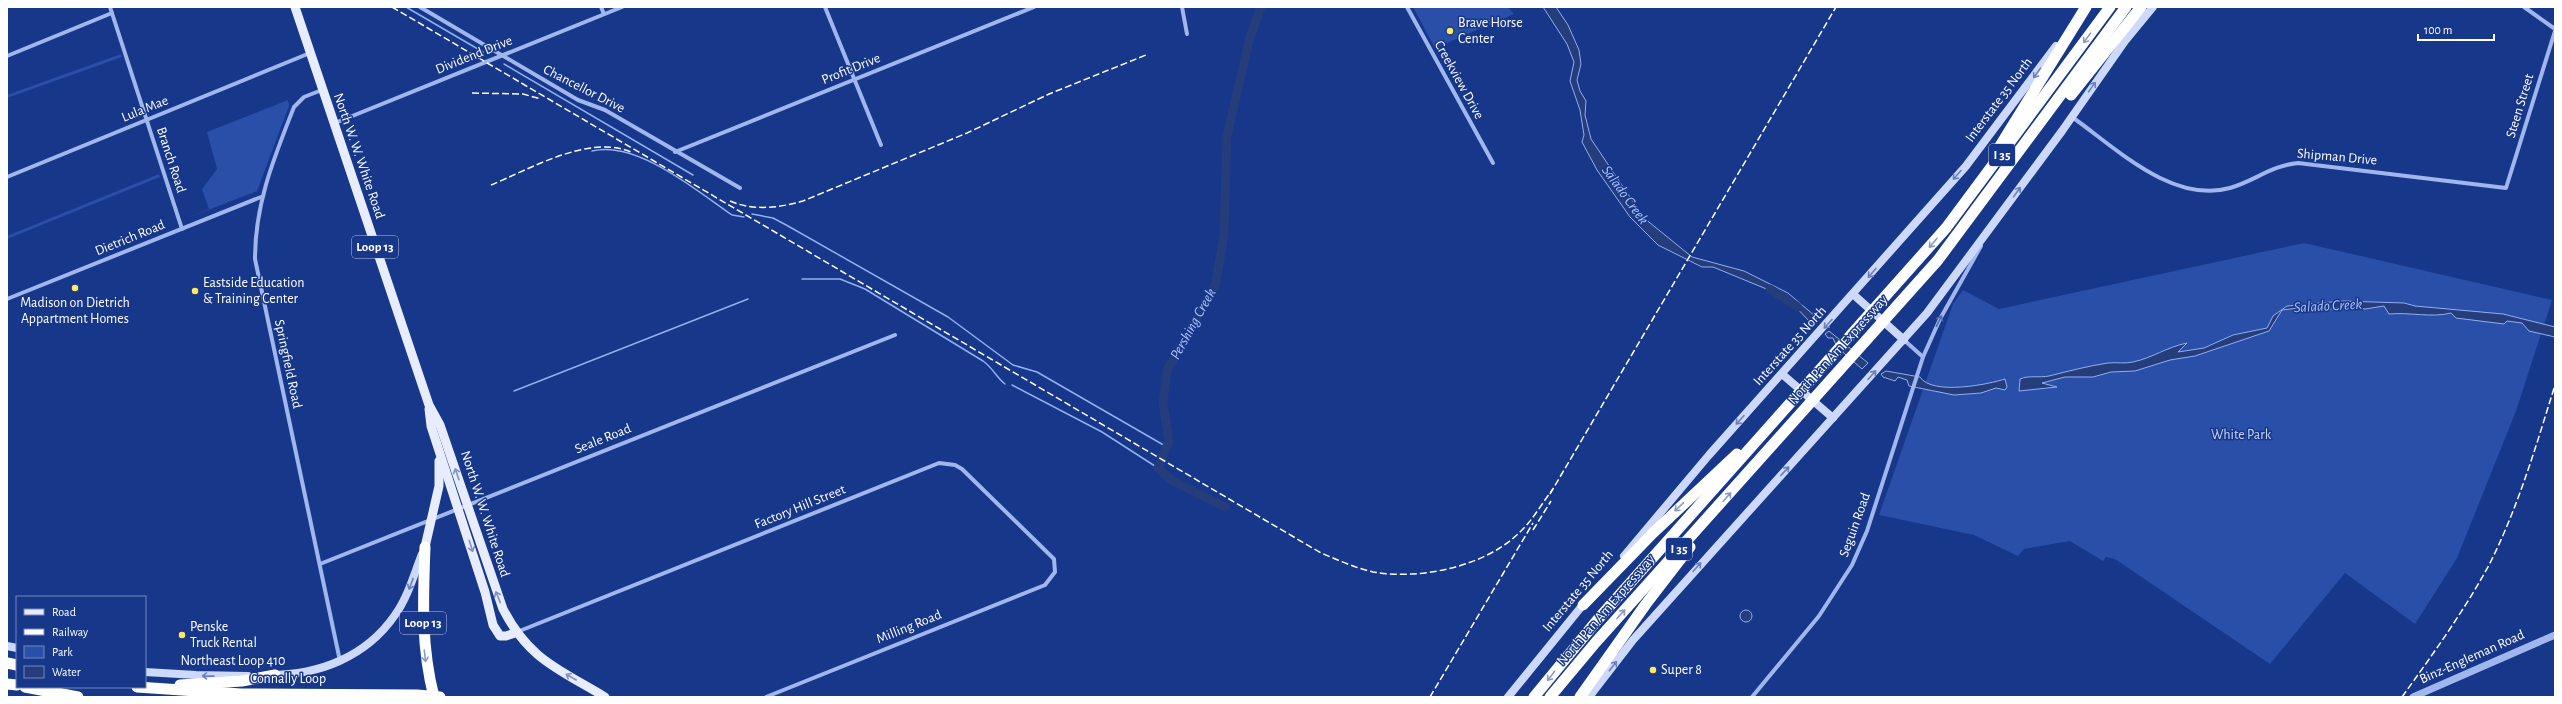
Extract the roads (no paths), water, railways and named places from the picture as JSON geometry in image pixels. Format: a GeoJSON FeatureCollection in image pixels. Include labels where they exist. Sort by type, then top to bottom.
{"type":"FeatureCollection","features":[{"type":"Feature","properties":{"kind":"highway"},"geometry":{"type":"LineString","coordinates":[[1946,228],[2061,50],[2085,7]]}},
{"type":"Feature","properties":{"kind":"highway","name":"North Pan Am Expressway"},"geometry":{"type":"LineString","coordinates":[[1534,697],[1599,618],[1946,228],[2110,7]]}},
{"type":"Feature","properties":{"kind":"highway","name":"North Pan Am Expressway"},"geometry":{"type":"LineString","coordinates":[[1550,697],[1596,642],[1897,307],[1956,238],[2023,149],[2126,7]]}},
{"type":"Feature","properties":{"kind":"highway"},"geometry":{"type":"LineString","coordinates":[[2023,149],[2103,56],[2141,7]]}},
{"type":"Feature","properties":{"kind":"highway"},"geometry":{"type":"LineString","coordinates":[[1583,605],[1690,496],[1780,415]]}},
{"type":"Feature","properties":{"kind":"highway"},"geometry":{"type":"LineString","coordinates":[[1580,697],[1646,604],[1696,539],[1712,513]]}},
{"type":"Feature","properties":{"kind":"highway","name":"Loop 13"},"geometry":{"type":"LineString","coordinates":[[425,547],[422,604],[424,640],[427,668],[434,697]]}},
{"type":"Feature","properties":{"kind":"highway"},"geometry":{"type":"LineString","coordinates":[[146,686],[242,681],[275,675]]}},
{"type":"Feature","properties":{"kind":"highway"},"geometry":{"type":"LineString","coordinates":[[30,688],[78,697]]}},
{"type":"Feature","properties":{"kind":"highway","name":"Connally Loop"},"geometry":{"type":"LineString","coordinates":[[146,688],[241,694],[417,694],[440,697]]}},
{"type":"Feature","properties":{"kind":"main road","name":"North W. W. White Road"},"geometry":{"type":"LineString","coordinates":[[295,7],[333,124],[429,405],[440,425],[495,630],[503,636],[515,633]]}},
{"type":"Feature","properties":{"kind":"main road","name":"Interstate 35 North"},"geometry":{"type":"LineString","coordinates":[[1508,697],[1709,455],[1854,295],[1966,166],[2085,7]]}},
{"type":"Feature","properties":{"kind":"main road"},"geometry":{"type":"LineString","coordinates":[[1589,697],[1633,640],[1904,340],[1952,282],[2125,41],[2153,7]]}},
{"type":"Feature","properties":{"kind":"main road"},"geometry":{"type":"LineString","coordinates":[[1854,295],[1904,340]]}},
{"type":"Feature","properties":{"kind":"main road"},"geometry":{"type":"LineString","coordinates":[[1782,374],[1833,418]]}},
{"type":"Feature","properties":{"kind":"main road","name":"North W. W. White Road"},"geometry":{"type":"LineString","coordinates":[[429,405],[431,426],[439,452],[463,507],[496,592],[515,633],[530,650],[552,666],[605,697]]}},
{"type":"Feature","properties":{"kind":"main road","name":"North W. W. White Road"},"geometry":{"type":"LineString","coordinates":[[425,547],[439,486],[439,452]]}},
{"type":"Feature","properties":{"kind":"main road","name":"Northeast Loop 410"},"geometry":{"type":"LineString","coordinates":[[146,672],[196,675],[275,675],[312,671],[340,661],[368,644],[395,615],[405,599],[425,547]]}},
{"type":"Feature","properties":{"kind":"street","name":"Branch Road"},"geometry":{"type":"LineString","coordinates":[[110,7],[182,229]]}},
{"type":"Feature","properties":{"kind":"street","name":"Chancellor Drive"},"geometry":{"type":"LineString","coordinates":[[420,7],[578,100],[605,110],[675,152],[740,188]]}},
{"type":"Feature","properties":{"kind":"street"},"geometry":{"type":"LineString","coordinates":[[601,7],[604,14]]}},
{"type":"Feature","properties":{"kind":"street","name":"Dividend Drive"},"geometry":{"type":"LineString","coordinates":[[333,124],[622,7]]}},
{"type":"Feature","properties":{"kind":"street"},"geometry":{"type":"LineString","coordinates":[[825,7],[880,145]]}},
{"type":"Feature","properties":{"kind":"street","name":"Profit Drive"},"geometry":{"type":"LineString","coordinates":[[675,152],[1034,7]]}},
{"type":"Feature","properties":{"kind":"street"},"geometry":{"type":"LineString","coordinates":[[1187,7],[1182,8],[1187,34]]}},
{"type":"Feature","properties":{"kind":"street","name":"Creekview Drive"},"geometry":{"type":"LineString","coordinates":[[1407,7],[1493,163]]}},
{"type":"Feature","properties":{"kind":"street"},"geometry":{"type":"LineString","coordinates":[[2524,7],[2555,30]]}},
{"type":"Feature","properties":{"kind":"street"},"geometry":{"type":"LineString","coordinates":[[7,56],[112,13]]}},
{"type":"Feature","properties":{"kind":"street","name":"Steen Street"},"geometry":{"type":"LineString","coordinates":[[2506,188],[2555,30]]}},
{"type":"Feature","properties":{"kind":"street","name":"Lula Mae"},"geometry":{"type":"LineString","coordinates":[[7,177],[310,53]]}},
{"type":"Feature","properties":{"kind":"street","name":"Springfield Road"},"geometry":{"type":"LineString","coordinates":[[322,90],[304,97],[294,107],[261,197],[255,235],[255,259],[340,661]]}},
{"type":"Feature","properties":{"kind":"street","name":"Shipman Drive"},"geometry":{"type":"LineString","coordinates":[[2072,116],[2155,176],[2176,186],[2194,190],[2230,188],[2266,170],[2298,163],[2506,188]]}},
{"type":"Feature","properties":{"kind":"street","name":"Dietrich Road"},"geometry":{"type":"LineString","coordinates":[[7,299],[261,197]]}},
{"type":"Feature","properties":{"kind":"street","name":"Seguin Road"},"geometry":{"type":"LineString","coordinates":[[1752,697],[1819,616],[1852,566],[1867,530],[1923,357],[1940,318],[1994,224]]}},
{"type":"Feature","properties":{"kind":"street","name":"Seale Road"},"geometry":{"type":"LineString","coordinates":[[320,564],[895,334]]}},
{"type":"Feature","properties":{"kind":"street"},"geometry":{"type":"LineString","coordinates":[[1904,340],[1923,357]]}},
{"type":"Feature","properties":{"kind":"street","name":"Factory Hill Street"},"geometry":{"type":"LineString","coordinates":[[515,633],[939,463],[955,465],[962,470],[1051,554],[1054,560],[1055,572]]}},
{"type":"Feature","properties":{"kind":"street","name":"Milling Road"},"geometry":{"type":"LineString","coordinates":[[766,697],[1045,585],[1055,572]]}},
{"type":"Feature","properties":{"kind":"street","name":"Binz-Engleman Road"},"geometry":{"type":"LineString","coordinates":[[2413,697],[2555,635]]}},
{"type":"Feature","properties":{"kind":"water"},"geometry":{"type":"Polygon","coordinates":[[[1543,7],[1556,7],[1568,25],[1579,50],[1581,64],[1577,80],[1580,91],[1586,101],[1585,115],[1591,139],[1644,218],[1692,257],[1744,271],[1788,293],[1817,318],[1812,324],[1786,297],[1713,267],[1702,267],[1658,245],[1630,217],[1597,170],[1582,142],[1584,135],[1580,110],[1570,81],[1574,62],[1567,44],[1543,7]]]}},
{"type":"Feature","properties":{"kind":"water"},"geometry":{"type":"Polygon","coordinates":[[[2343,301],[2404,303],[2415,306],[2503,314],[2555,327],[2555,337],[2529,331],[2522,323],[2507,321],[2504,324],[2456,318],[2451,313],[2436,315],[2389,314],[2384,306],[2365,309],[2351,306],[2318,311],[2306,311],[2299,308],[2282,310],[2269,331],[2195,356],[2170,360],[2135,371],[2111,372],[2093,377],[2065,377],[2042,383],[2057,387],[2019,391],[2020,379],[2023,378],[2049,376],[2108,363],[2133,362],[2187,343],[2178,352],[2204,348],[2233,335],[2267,328],[2273,316],[2287,306],[2343,301]]]}},
{"type":"Feature","properties":{"kind":"water"},"geometry":{"type":"Polygon","coordinates":[[[1829,331],[1868,363],[1862,369],[1837,347],[1833,338],[1828,338],[1825,334],[1829,331]]]}},
{"type":"Feature","properties":{"kind":"water"},"geometry":{"type":"Polygon","coordinates":[[[1886,371],[1920,377],[1926,383],[1936,386],[1975,386],[2005,379],[2007,387],[2005,390],[1996,388],[1981,393],[1954,395],[1909,386],[1907,380],[1898,377],[1895,381],[1883,377],[1881,374],[1886,371]]]}},
{"type":"Feature","properties":{"kind":"water"},"geometry":{"type":"Polygon","coordinates":[[[1746,610],[1750,612],[1752,616],[1750,620],[1746,622],[1742,620],[1740,616],[1742,612],[1746,610]]]}},
{"type":"Feature","properties":{"kind":"waterway"},"geometry":{"type":"LineString","coordinates":[[406,7],[483,52]]}},
{"type":"Feature","properties":{"kind":"waterway","name":"Pershing Creek"},"geometry":{"type":"LineString","coordinates":[[1225,507],[1173,481],[1158,468],[1169,441],[1163,403],[1167,371],[1216,283],[1224,234],[1227,136],[1250,37],[1261,7]]}},
{"type":"Feature","properties":{"kind":"waterway"},"geometry":{"type":"LineString","coordinates":[[504,64],[693,175]]}},
{"type":"Feature","properties":{"kind":"waterway"},"geometry":{"type":"LineString","coordinates":[[592,151],[610,150],[628,153],[647,160],[684,181],[732,215],[744,217]]}},
{"type":"Feature","properties":{"kind":"waterway"},"geometry":{"type":"LineString","coordinates":[[752,214],[773,218],[788,226],[948,317],[1013,365],[1037,372],[1167,447]]}},
{"type":"Feature","properties":{"kind":"waterway"},"geometry":{"type":"LineString","coordinates":[[802,279],[840,279],[865,289],[983,361],[1005,384]]}},
{"type":"Feature","properties":{"kind":"waterway","name":"Salado Creek"},"geometry":{"type":"LineString","coordinates":[[1770,289],[1798,307]]}},
{"type":"Feature","properties":{"kind":"waterway"},"geometry":{"type":"LineString","coordinates":[[514,391],[748,299]]}},
{"type":"Feature","properties":{"kind":"waterway"},"geometry":{"type":"LineString","coordinates":[[1012,385],[1102,432],[1158,468]]}},
{"type":"Feature","properties":{"kind":"railway"},"geometry":{"type":"LineString","coordinates":[[392,7],[1321,553],[1340,561],[1373,572],[1391,574],[1431,572],[1470,562],[1489,554],[1506,544],[1520,532],[1553,489]]}},
{"type":"Feature","properties":{"kind":"railway"},"geometry":{"type":"LineString","coordinates":[[1550,494],[1836,7]]}},
{"type":"Feature","properties":{"kind":"railway"},"geometry":{"type":"LineString","coordinates":[[730,201],[757,207],[775,207],[803,201],[967,133],[1049,94],[1146,55]]}},
{"type":"Feature","properties":{"kind":"railway"},"geometry":{"type":"LineString","coordinates":[[472,93],[523,94],[541,99]]}},
{"type":"Feature","properties":{"kind":"railway"},"geometry":{"type":"LineString","coordinates":[[491,185],[541,163],[579,150],[597,147],[615,148],[631,152]]}},
{"type":"Feature","properties":{"kind":"railway"},"geometry":{"type":"LineString","coordinates":[[2402,697],[2459,616],[2489,565],[2518,499],[2555,385]]}},
{"type":"Feature","properties":{"kind":"railway"},"geometry":{"type":"LineString","coordinates":[[1533,530],[1551,501]]}},
{"type":"Feature","properties":{"kind":"railway"},"geometry":{"type":"LineString","coordinates":[[1430,697],[1533,523]]}},
{"type":"Feature","properties":{"kind":"place","name":"Brave Horse Center"},"geometry":{"type":"Point","coordinates":[1450,31]}},
{"type":"Feature","properties":{"kind":"place","name":"Madison on Dietrich Appartment Homes"},"geometry":{"type":"Point","coordinates":[75,288]}},
{"type":"Feature","properties":{"kind":"place","name":"Eastside Education & Training Center"},"geometry":{"type":"Point","coordinates":[195,291]}},
{"type":"Feature","properties":{"kind":"place","name":"Penske Truck Rental"},"geometry":{"type":"Point","coordinates":[182,635]}},
{"type":"Feature","properties":{"kind":"place","name":"Super 8"},"geometry":{"type":"Point","coordinates":[1653,670]}},
{"type":"Feature","properties":{"kind":"park label","name":"White Park"},"geometry":{"type":"Point","coordinates":[2241,435]}}]}
